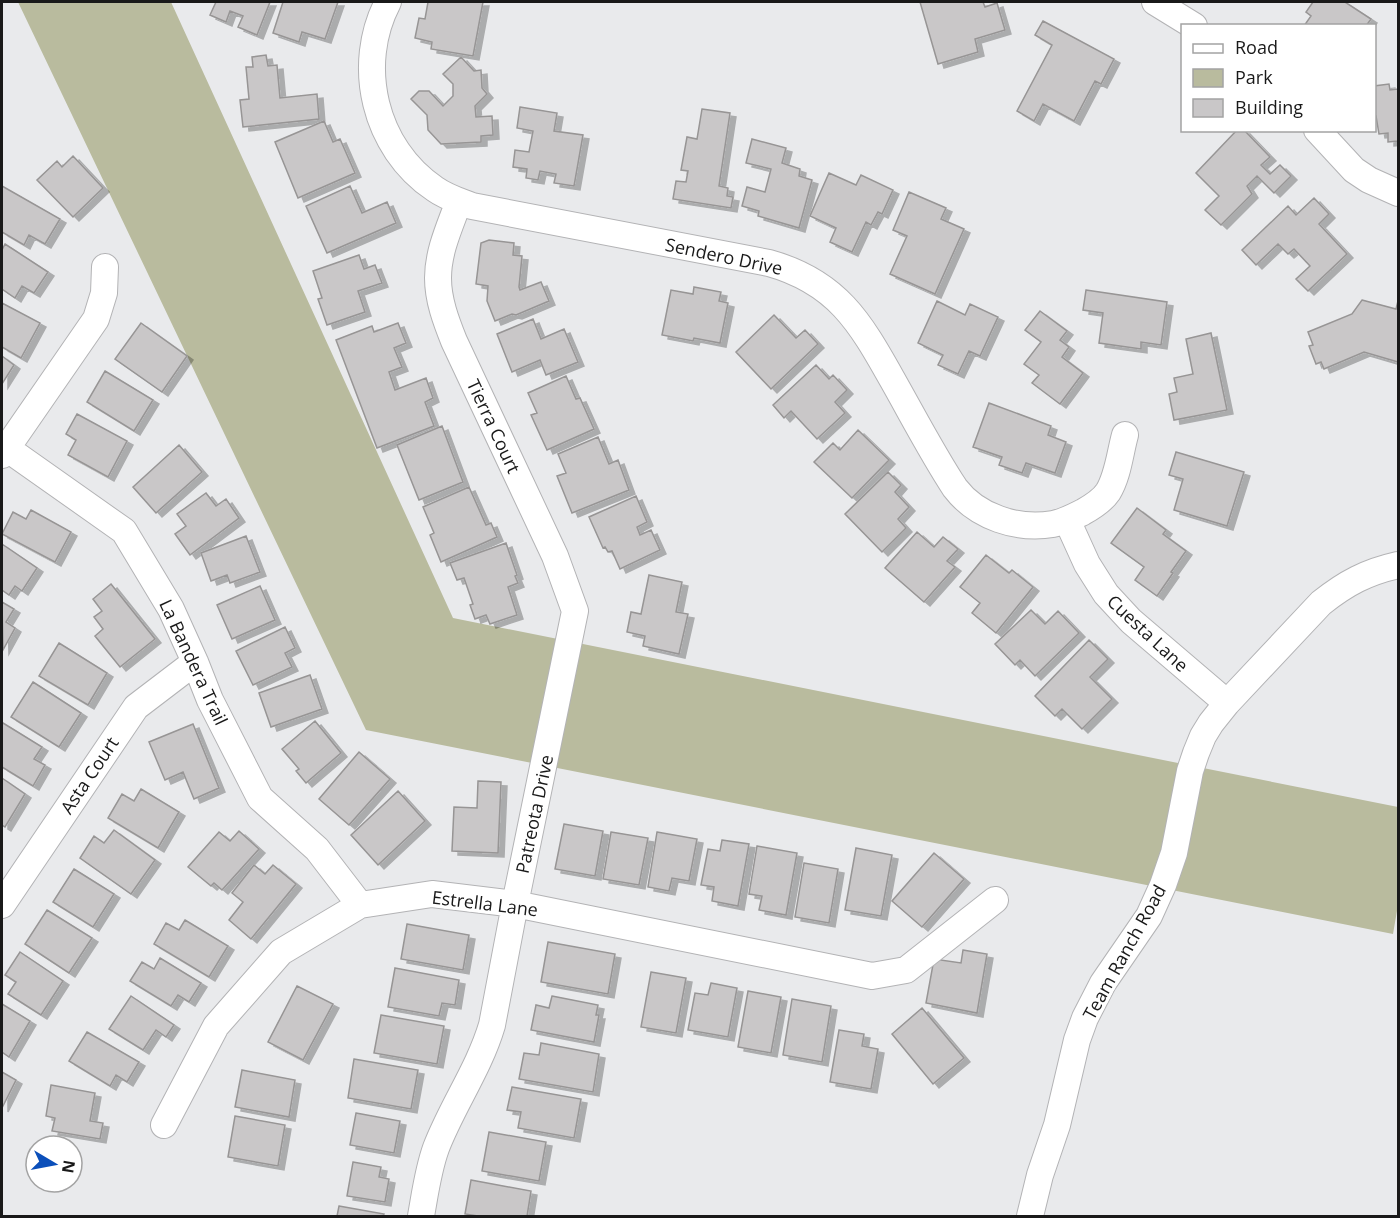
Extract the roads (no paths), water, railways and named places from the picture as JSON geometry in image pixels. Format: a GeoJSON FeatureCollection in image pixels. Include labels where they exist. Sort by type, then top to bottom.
{"type":"FeatureCollection","features":[{"type":"Feature","properties":{"kind":"street","name":"Sendero Drive"},"geometry":{"type":"LineString","coordinates":[[388,2],[376,28],[371,66],[372,87],[379,115],[388,136],[414,171],[434,189],[459,201],[488,209],[769,263],[785,267],[812,280],[835,297],[862,328],[948,478],[962,497],[983,513],[1007,522],[1037,525],[1054,524],[1067,520],[1091,507],[1108,492],[1125,435]]}},
{"type":"Feature","properties":{"kind":"street"},"geometry":{"type":"LineString","coordinates":[[1155,2],[1191,24]]}},
{"type":"Feature","properties":{"kind":"street"},"geometry":{"type":"LineString","coordinates":[[1319,132],[1354,170],[1369,180],[1398,193]]}},
{"type":"Feature","properties":{"kind":"street","name":"Tierra Court"},"geometry":{"type":"LineString","coordinates":[[459,201],[439,263],[438,277],[442,307],[454,341],[555,556],[575,611],[568,648]]}},
{"type":"Feature","properties":{"kind":"street"},"geometry":{"type":"LineString","coordinates":[[3,450],[96,319],[104,293],[105,267]]}},
{"type":"Feature","properties":{"kind":"street","name":"La Bandera Trail"},"geometry":{"type":"LineString","coordinates":[[3,450],[124,531],[171,609],[210,700],[260,798],[317,849],[360,905]]}},
{"type":"Feature","properties":{"kind":"street","name":"Cuesta Lane"},"geometry":{"type":"LineString","coordinates":[[1067,520],[1087,564],[1106,594],[1131,621],[1227,703]]}},
{"type":"Feature","properties":{"kind":"street","name":"Team Ranch Road"},"geometry":{"type":"LineString","coordinates":[[1030,1216],[1040,1175],[1060,1115],[1077,1040],[1103,983],[1149,916],[1163,885],[1174,853],[1190,771],[1211,723],[1321,603],[1357,579],[1398,565]]}},
{"type":"Feature","properties":{"kind":"street","name":"Patreota Drive"},"geometry":{"type":"LineString","coordinates":[[421,1216],[435,1149],[488,1042],[497,1007],[515,904],[568,648]]}},
{"type":"Feature","properties":{"kind":"street","name":"Asta Court"},"geometry":{"type":"LineString","coordinates":[[2,905],[136,706],[195,662]]}},
{"type":"Feature","properties":{"kind":"street","name":"Estrella Lane"},"geometry":{"type":"LineString","coordinates":[[164,1125],[216,1026],[281,952],[360,905],[432,894],[515,904],[872,976],[906,970],[995,900]]}}]}
